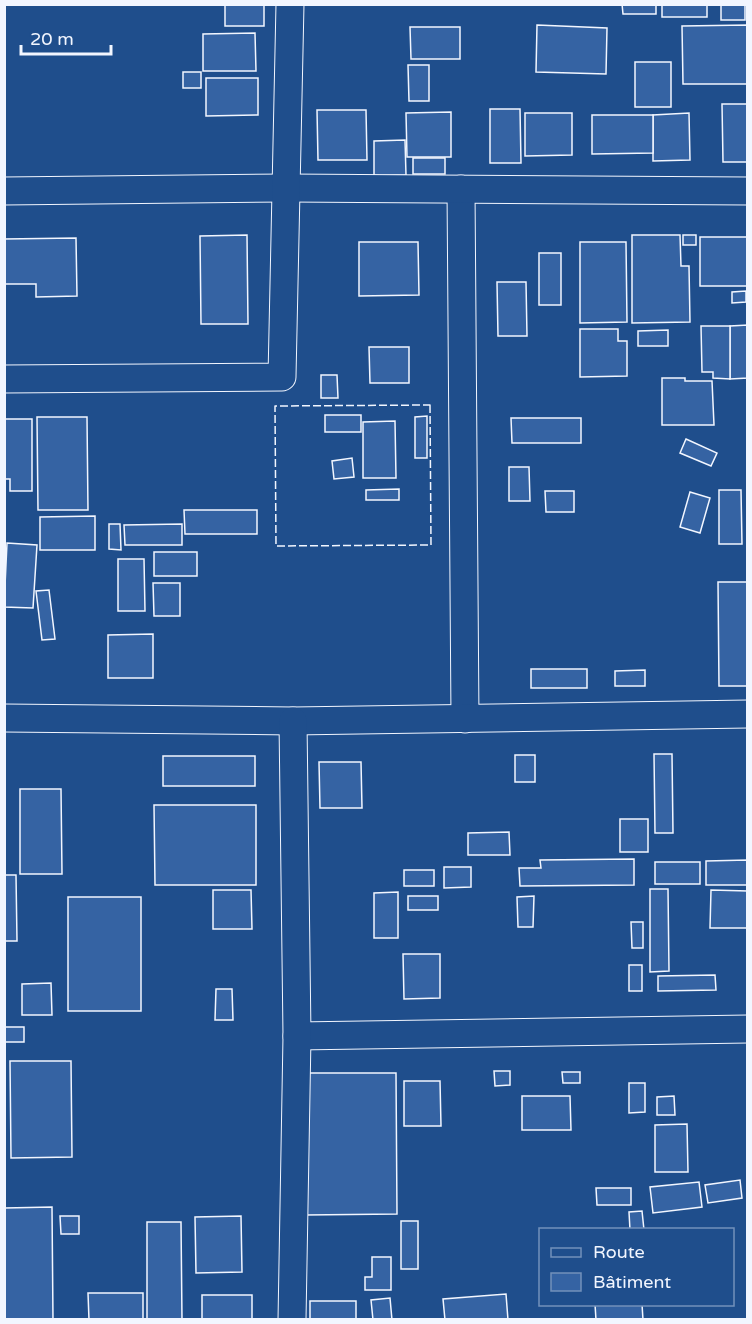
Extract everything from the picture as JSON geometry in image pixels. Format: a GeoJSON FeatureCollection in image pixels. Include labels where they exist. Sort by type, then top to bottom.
{"type":"FeatureCollection","features":[{"type":"Feature","properties":{"kind":"street"},"geometry":{"type":"LineString","coordinates":[[4,379],[282,377],[288,188],[290,4]]}},
{"type":"Feature","properties":{"kind":"street"},"geometry":{"type":"LineString","coordinates":[[4,191],[288,188],[747,191]]}},
{"type":"Feature","properties":{"kind":"street"},"geometry":{"type":"LineString","coordinates":[[461,189],[465,718]]}},
{"type":"Feature","properties":{"kind":"street"},"geometry":{"type":"LineString","coordinates":[[4,718],[293,721],[747,714]]}},
{"type":"Feature","properties":{"kind":"street"},"geometry":{"type":"LineString","coordinates":[[292,1320],[297,1036],[293,721]]}},
{"type":"Feature","properties":{"kind":"street"},"geometry":{"type":"LineString","coordinates":[[297,1036],[747,1029]]}},
{"type":"Feature","properties":{"kind":"building"},"geometry":{"type":"Polygon","coordinates":[[[225,4],[264,4],[264,26],[225,26],[225,4]]]}},
{"type":"Feature","properties":{"kind":"building"},"geometry":{"type":"Polygon","coordinates":[[[622,4],[656,4],[656,14],[623,14],[622,4]]]}},
{"type":"Feature","properties":{"kind":"building"},"geometry":{"type":"Polygon","coordinates":[[[662,4],[707,4],[707,17],[662,17],[662,4]]]}},
{"type":"Feature","properties":{"kind":"building"},"geometry":{"type":"Polygon","coordinates":[[[721,4],[745,4],[745,20],[721,20],[721,4]]]}},
{"type":"Feature","properties":{"kind":"building"},"geometry":{"type":"Polygon","coordinates":[[[537,25],[607,28],[606,74],[536,72],[537,25]]]}},
{"type":"Feature","properties":{"kind":"building"},"geometry":{"type":"Polygon","coordinates":[[[748,25],[748,84],[683,84],[682,26],[748,25]]]}},
{"type":"Feature","properties":{"kind":"building"},"geometry":{"type":"Polygon","coordinates":[[[410,27],[460,27],[460,59],[411,59],[410,27]]]}},
{"type":"Feature","properties":{"kind":"building"},"geometry":{"type":"Polygon","coordinates":[[[255,33],[256,71],[203,71],[203,34],[255,33]]]}},
{"type":"Feature","properties":{"kind":"building"},"geometry":{"type":"Polygon","coordinates":[[[635,62],[671,62],[671,107],[635,107],[635,62]]]}},
{"type":"Feature","properties":{"kind":"building"},"geometry":{"type":"Polygon","coordinates":[[[408,65],[429,65],[429,101],[409,101],[408,65]]]}},
{"type":"Feature","properties":{"kind":"building"},"geometry":{"type":"Polygon","coordinates":[[[183,72],[201,72],[201,88],[183,88],[183,72]]]}},
{"type":"Feature","properties":{"kind":"building"},"geometry":{"type":"Polygon","coordinates":[[[206,78],[258,78],[258,115],[206,116],[206,78]]]}},
{"type":"Feature","properties":{"kind":"building"},"geometry":{"type":"Polygon","coordinates":[[[722,104],[748,104],[748,162],[723,162],[722,104]]]}},
{"type":"Feature","properties":{"kind":"building"},"geometry":{"type":"Polygon","coordinates":[[[490,109],[520,109],[521,163],[490,163],[490,109]]]}},
{"type":"Feature","properties":{"kind":"building"},"geometry":{"type":"Polygon","coordinates":[[[317,110],[366,110],[367,160],[318,160],[317,110]]]}},
{"type":"Feature","properties":{"kind":"building"},"geometry":{"type":"Polygon","coordinates":[[[451,112],[451,157],[407,157],[406,113],[451,112]]]}},
{"type":"Feature","properties":{"kind":"building"},"geometry":{"type":"Polygon","coordinates":[[[525,113],[572,113],[572,155],[525,156],[525,113]]]}},
{"type":"Feature","properties":{"kind":"building"},"geometry":{"type":"Polygon","coordinates":[[[689,113],[690,160],[653,161],[653,115],[689,113]]]}},
{"type":"Feature","properties":{"kind":"building"},"geometry":{"type":"Polygon","coordinates":[[[592,115],[653,115],[653,153],[592,154],[592,115]]]}},
{"type":"Feature","properties":{"kind":"building"},"geometry":{"type":"Polygon","coordinates":[[[405,140],[406,175],[374,176],[374,141],[405,140]]]}},
{"type":"Feature","properties":{"kind":"building"},"geometry":{"type":"Polygon","coordinates":[[[413,158],[445,158],[445,174],[413,174],[413,158]]]}},
{"type":"Feature","properties":{"kind":"building"},"geometry":{"type":"Polygon","coordinates":[[[247,235],[248,324],[201,324],[200,236],[247,235]]]}},
{"type":"Feature","properties":{"kind":"building"},"geometry":{"type":"Polygon","coordinates":[[[632,235],[680,235],[681,266],[689,266],[690,322],[632,323],[632,235]]]}},
{"type":"Feature","properties":{"kind":"building"},"geometry":{"type":"Polygon","coordinates":[[[683,235],[696,235],[696,245],[683,245],[683,235]]]}},
{"type":"Feature","properties":{"kind":"building"},"geometry":{"type":"Polygon","coordinates":[[[700,237],[748,237],[748,286],[700,286],[700,237]]]}},
{"type":"Feature","properties":{"kind":"building"},"geometry":{"type":"Polygon","coordinates":[[[76,238],[77,296],[36,297],[36,284],[4,284],[4,239],[76,238]]]}},
{"type":"Feature","properties":{"kind":"building"},"geometry":{"type":"Polygon","coordinates":[[[359,242],[418,242],[419,295],[359,296],[359,242]]]}},
{"type":"Feature","properties":{"kind":"building"},"geometry":{"type":"Polygon","coordinates":[[[580,242],[626,242],[627,322],[580,323],[580,242]]]}},
{"type":"Feature","properties":{"kind":"building"},"geometry":{"type":"Polygon","coordinates":[[[539,253],[561,253],[561,305],[539,305],[539,253]]]}},
{"type":"Feature","properties":{"kind":"building"},"geometry":{"type":"Polygon","coordinates":[[[497,282],[526,282],[527,336],[498,336],[497,282]]]}},
{"type":"Feature","properties":{"kind":"building"},"geometry":{"type":"Polygon","coordinates":[[[746,291],[746,302],[732,303],[732,292],[746,291]]]}},
{"type":"Feature","properties":{"kind":"building"},"geometry":{"type":"Polygon","coordinates":[[[748,325],[748,378],[730,379],[730,326],[748,325]]]}},
{"type":"Feature","properties":{"kind":"building"},"geometry":{"type":"Polygon","coordinates":[[[701,326],[730,326],[730,379],[713,378],[713,372],[702,372],[701,326]]]}},
{"type":"Feature","properties":{"kind":"building"},"geometry":{"type":"Polygon","coordinates":[[[580,329],[618,329],[618,341],[627,341],[627,376],[580,377],[580,329]]]}},
{"type":"Feature","properties":{"kind":"building"},"geometry":{"type":"Polygon","coordinates":[[[668,330],[668,346],[638,346],[638,331],[668,330]]]}},
{"type":"Feature","properties":{"kind":"building"},"geometry":{"type":"Polygon","coordinates":[[[369,347],[409,347],[409,383],[370,383],[369,347]]]}},
{"type":"Feature","properties":{"kind":"building"},"geometry":{"type":"Polygon","coordinates":[[[321,375],[337,375],[338,398],[321,398],[321,375]]]}},
{"type":"Feature","properties":{"kind":"building"},"geometry":{"type":"Polygon","coordinates":[[[662,378],[712,381],[714,425],[662,425],[662,378]]]}},
{"type":"Feature","properties":{"kind":"building"},"geometry":{"type":"Polygon","coordinates":[[[325,415],[361,415],[361,432],[325,432],[325,415]]]}},
{"type":"Feature","properties":{"kind":"building"},"geometry":{"type":"Polygon","coordinates":[[[427,416],[427,458],[415,458],[415,417],[427,416]]]}},
{"type":"Feature","properties":{"kind":"building"},"geometry":{"type":"Polygon","coordinates":[[[37,417],[87,417],[88,510],[38,510],[37,417]]]}},
{"type":"Feature","properties":{"kind":"building"},"geometry":{"type":"Polygon","coordinates":[[[511,418],[581,418],[581,443],[512,443],[511,418]]]}},
{"type":"Feature","properties":{"kind":"building"},"geometry":{"type":"Polygon","coordinates":[[[4,419],[32,419],[32,491],[10,491],[10,479],[4,479],[4,419]]]}},
{"type":"Feature","properties":{"kind":"building"},"geometry":{"type":"Polygon","coordinates":[[[395,421],[396,478],[363,478],[363,422],[395,421]]]}},
{"type":"Feature","properties":{"kind":"building"},"geometry":{"type":"Polygon","coordinates":[[[686,439],[717,453],[711,466],[680,453],[686,439]]]}},
{"type":"Feature","properties":{"kind":"building"},"geometry":{"type":"Polygon","coordinates":[[[352,458],[354,477],[334,479],[332,461],[352,458]]]}},
{"type":"Feature","properties":{"kind":"building"},"geometry":{"type":"Polygon","coordinates":[[[509,467],[529,467],[530,501],[509,501],[509,467]]]}},
{"type":"Feature","properties":{"kind":"building"},"geometry":{"type":"Polygon","coordinates":[[[399,489],[399,500],[366,500],[366,490],[399,489]]]}},
{"type":"Feature","properties":{"kind":"building"},"geometry":{"type":"Polygon","coordinates":[[[719,490],[741,490],[742,544],[719,544],[719,490]]]}},
{"type":"Feature","properties":{"kind":"building"},"geometry":{"type":"Polygon","coordinates":[[[545,491],[574,491],[574,512],[546,512],[545,491]]]}},
{"type":"Feature","properties":{"kind":"building"},"geometry":{"type":"Polygon","coordinates":[[[690,492],[710,498],[700,533],[680,527],[690,492]]]}},
{"type":"Feature","properties":{"kind":"building"},"geometry":{"type":"Polygon","coordinates":[[[184,510],[257,510],[257,534],[185,534],[184,510]]]}},
{"type":"Feature","properties":{"kind":"building"},"geometry":{"type":"Polygon","coordinates":[[[95,516],[95,550],[40,550],[40,517],[95,516]]]}},
{"type":"Feature","properties":{"kind":"building"},"geometry":{"type":"Polygon","coordinates":[[[109,524],[120,524],[121,550],[109,549],[109,524]]]}},
{"type":"Feature","properties":{"kind":"building"},"geometry":{"type":"Polygon","coordinates":[[[182,524],[182,545],[125,545],[124,525],[182,524]]]}},
{"type":"Feature","properties":{"kind":"building"},"geometry":{"type":"Polygon","coordinates":[[[7,543],[37,545],[33,608],[4,607],[7,543]]]}},
{"type":"Feature","properties":{"kind":"building"},"geometry":{"type":"Polygon","coordinates":[[[154,552],[197,552],[197,576],[154,576],[154,552]]]}},
{"type":"Feature","properties":{"kind":"building"},"geometry":{"type":"Polygon","coordinates":[[[118,559],[144,559],[145,611],[118,611],[118,559]]]}},
{"type":"Feature","properties":{"kind":"building"},"geometry":{"type":"Polygon","coordinates":[[[718,582],[748,582],[748,686],[719,686],[718,582]]]}},
{"type":"Feature","properties":{"kind":"building"},"geometry":{"type":"Polygon","coordinates":[[[153,583],[180,583],[180,616],[154,616],[153,583]]]}},
{"type":"Feature","properties":{"kind":"building"},"geometry":{"type":"Polygon","coordinates":[[[49,590],[55,639],[42,640],[36,591],[49,590]]]}},
{"type":"Feature","properties":{"kind":"building"},"geometry":{"type":"Polygon","coordinates":[[[153,634],[153,678],[108,678],[108,635],[153,634]]]}},
{"type":"Feature","properties":{"kind":"building"},"geometry":{"type":"Polygon","coordinates":[[[531,669],[587,669],[587,688],[531,688],[531,669]]]}},
{"type":"Feature","properties":{"kind":"building"},"geometry":{"type":"Polygon","coordinates":[[[645,670],[645,686],[615,686],[615,671],[645,670]]]}},
{"type":"Feature","properties":{"kind":"building"},"geometry":{"type":"Polygon","coordinates":[[[654,754],[672,754],[673,833],[655,833],[654,754]]]}},
{"type":"Feature","properties":{"kind":"building"},"geometry":{"type":"Polygon","coordinates":[[[515,755],[535,755],[535,782],[515,782],[515,755]]]}},
{"type":"Feature","properties":{"kind":"building"},"geometry":{"type":"Polygon","coordinates":[[[163,756],[255,756],[255,786],[163,786],[163,756]]]}},
{"type":"Feature","properties":{"kind":"building"},"geometry":{"type":"Polygon","coordinates":[[[319,762],[361,762],[362,808],[320,808],[319,762]]]}},
{"type":"Feature","properties":{"kind":"building"},"geometry":{"type":"Polygon","coordinates":[[[20,789],[61,789],[62,874],[20,874],[20,789]]]}},
{"type":"Feature","properties":{"kind":"building"},"geometry":{"type":"Polygon","coordinates":[[[154,805],[256,805],[256,885],[155,885],[154,805]]]}},
{"type":"Feature","properties":{"kind":"building"},"geometry":{"type":"Polygon","coordinates":[[[620,819],[648,819],[648,852],[620,852],[620,819]]]}},
{"type":"Feature","properties":{"kind":"building"},"geometry":{"type":"Polygon","coordinates":[[[509,832],[510,855],[468,855],[468,833],[509,832]]]}},
{"type":"Feature","properties":{"kind":"building"},"geometry":{"type":"Polygon","coordinates":[[[634,859],[634,885],[520,886],[519,868],[541,868],[540,860],[634,859]]]}},
{"type":"Feature","properties":{"kind":"building"},"geometry":{"type":"Polygon","coordinates":[[[748,860],[748,885],[706,885],[706,861],[748,860]]]}},
{"type":"Feature","properties":{"kind":"building"},"geometry":{"type":"Polygon","coordinates":[[[655,862],[700,862],[700,884],[655,884],[655,862]]]}},
{"type":"Feature","properties":{"kind":"building"},"geometry":{"type":"Polygon","coordinates":[[[444,867],[471,867],[471,887],[444,888],[444,867]]]}},
{"type":"Feature","properties":{"kind":"building"},"geometry":{"type":"Polygon","coordinates":[[[404,870],[434,870],[434,886],[404,886],[404,870]]]}},
{"type":"Feature","properties":{"kind":"building"},"geometry":{"type":"Polygon","coordinates":[[[4,875],[16,875],[17,941],[4,941],[4,875]]]}},
{"type":"Feature","properties":{"kind":"building"},"geometry":{"type":"Polygon","coordinates":[[[650,889],[668,889],[669,971],[650,972],[650,889]]]}},
{"type":"Feature","properties":{"kind":"building"},"geometry":{"type":"Polygon","coordinates":[[[213,890],[251,890],[252,929],[213,929],[213,890]]]}},
{"type":"Feature","properties":{"kind":"building"},"geometry":{"type":"Polygon","coordinates":[[[711,890],[748,891],[748,928],[710,928],[711,890]]]}},
{"type":"Feature","properties":{"kind":"building"},"geometry":{"type":"Polygon","coordinates":[[[398,892],[398,938],[374,938],[374,893],[398,892]]]}},
{"type":"Feature","properties":{"kind":"building"},"geometry":{"type":"Polygon","coordinates":[[[408,896],[438,896],[438,910],[408,910],[408,896]]]}},
{"type":"Feature","properties":{"kind":"building"},"geometry":{"type":"Polygon","coordinates":[[[534,896],[533,927],[518,927],[517,897],[534,896]]]}},
{"type":"Feature","properties":{"kind":"building"},"geometry":{"type":"Polygon","coordinates":[[[68,897],[141,897],[141,1011],[68,1011],[68,897]]]}},
{"type":"Feature","properties":{"kind":"building"},"geometry":{"type":"Polygon","coordinates":[[[631,922],[643,922],[643,948],[632,948],[631,922]]]}},
{"type":"Feature","properties":{"kind":"building"},"geometry":{"type":"Polygon","coordinates":[[[403,954],[440,954],[440,998],[404,999],[403,954]]]}},
{"type":"Feature","properties":{"kind":"building"},"geometry":{"type":"Polygon","coordinates":[[[629,965],[642,965],[642,991],[629,991],[629,965]]]}},
{"type":"Feature","properties":{"kind":"building"},"geometry":{"type":"Polygon","coordinates":[[[715,975],[716,990],[658,991],[658,976],[715,975]]]}},
{"type":"Feature","properties":{"kind":"building"},"geometry":{"type":"Polygon","coordinates":[[[51,983],[52,1015],[22,1015],[22,984],[51,983]]]}},
{"type":"Feature","properties":{"kind":"building"},"geometry":{"type":"Polygon","coordinates":[[[216,989],[232,989],[233,1020],[215,1020],[216,989]]]}},
{"type":"Feature","properties":{"kind":"building"},"geometry":{"type":"Polygon","coordinates":[[[4,1027],[24,1027],[24,1042],[4,1042],[4,1027]]]}},
{"type":"Feature","properties":{"kind":"building"},"geometry":{"type":"Polygon","coordinates":[[[10,1061],[71,1061],[72,1157],[11,1158],[10,1061]]]}},
{"type":"Feature","properties":{"kind":"building"},"geometry":{"type":"Polygon","coordinates":[[[494,1071],[510,1071],[510,1085],[495,1086],[494,1071]]]}},
{"type":"Feature","properties":{"kind":"building"},"geometry":{"type":"Polygon","coordinates":[[[562,1072],[580,1072],[580,1083],[563,1083],[562,1072]]]}},
{"type":"Feature","properties":{"kind":"building"},"geometry":{"type":"Polygon","coordinates":[[[304,1073],[396,1073],[397,1214],[305,1215],[304,1073]]]}},
{"type":"Feature","properties":{"kind":"building"},"geometry":{"type":"Polygon","coordinates":[[[404,1081],[440,1081],[441,1126],[404,1126],[404,1081]]]}},
{"type":"Feature","properties":{"kind":"building"},"geometry":{"type":"Polygon","coordinates":[[[629,1083],[645,1083],[645,1112],[629,1113],[629,1083]]]}},
{"type":"Feature","properties":{"kind":"building"},"geometry":{"type":"Polygon","coordinates":[[[522,1096],[570,1096],[571,1130],[522,1130],[522,1096]]]}},
{"type":"Feature","properties":{"kind":"building"},"geometry":{"type":"Polygon","coordinates":[[[674,1096],[675,1115],[657,1115],[657,1097],[674,1096]]]}},
{"type":"Feature","properties":{"kind":"building"},"geometry":{"type":"Polygon","coordinates":[[[687,1124],[688,1172],[655,1172],[655,1125],[687,1124]]]}},
{"type":"Feature","properties":{"kind":"building"},"geometry":{"type":"Polygon","coordinates":[[[740,1180],[742,1198],[708,1203],[705,1185],[740,1180]]]}},
{"type":"Feature","properties":{"kind":"building"},"geometry":{"type":"Polygon","coordinates":[[[699,1182],[702,1207],[653,1213],[650,1187],[699,1182]]]}},
{"type":"Feature","properties":{"kind":"building"},"geometry":{"type":"Polygon","coordinates":[[[596,1188],[631,1188],[631,1205],[597,1205],[596,1188]]]}},
{"type":"Feature","properties":{"kind":"building"},"geometry":{"type":"Polygon","coordinates":[[[52,1207],[53,1320],[5,1320],[5,1208],[52,1207]]]}},
{"type":"Feature","properties":{"kind":"building"},"geometry":{"type":"Polygon","coordinates":[[[642,1211],[644,1228],[630,1228],[629,1212],[642,1211]]]}},
{"type":"Feature","properties":{"kind":"building"},"geometry":{"type":"Polygon","coordinates":[[[60,1216],[79,1216],[79,1234],[61,1234],[60,1216]]]}},
{"type":"Feature","properties":{"kind":"building"},"geometry":{"type":"Polygon","coordinates":[[[241,1216],[242,1272],[196,1273],[195,1217],[241,1216]]]}},
{"type":"Feature","properties":{"kind":"building"},"geometry":{"type":"Polygon","coordinates":[[[401,1221],[418,1221],[418,1269],[401,1269],[401,1221]]]}},
{"type":"Feature","properties":{"kind":"building"},"geometry":{"type":"Polygon","coordinates":[[[147,1222],[181,1222],[182,1320],[147,1320],[147,1222]]]}},
{"type":"Feature","properties":{"kind":"building"},"geometry":{"type":"Polygon","coordinates":[[[372,1257],[391,1257],[391,1290],[365,1290],[365,1277],[372,1277],[372,1257]]]}},
{"type":"Feature","properties":{"kind":"building"},"geometry":{"type":"Polygon","coordinates":[[[88,1293],[143,1293],[143,1320],[89,1320],[88,1293]]]}},
{"type":"Feature","properties":{"kind":"building"},"geometry":{"type":"Polygon","coordinates":[[[506,1294],[508,1320],[445,1320],[443,1299],[506,1294]]]}},
{"type":"Feature","properties":{"kind":"building"},"geometry":{"type":"Polygon","coordinates":[[[202,1295],[252,1295],[252,1320],[202,1320],[202,1295]]]}},
{"type":"Feature","properties":{"kind":"building"},"geometry":{"type":"Polygon","coordinates":[[[390,1298],[392,1320],[373,1320],[371,1300],[390,1298]]]}},
{"type":"Feature","properties":{"kind":"building"},"geometry":{"type":"Polygon","coordinates":[[[310,1301],[356,1301],[356,1320],[310,1320],[310,1301]]]}},
{"type":"Feature","properties":{"kind":"building"},"geometry":{"type":"Polygon","coordinates":[[[595,1306],[642,1306],[643,1320],[596,1320],[595,1306]]]}},
{"type":"Feature","properties":{"kind":"fence"},"geometry":{"type":"LineString","coordinates":[[430,405],[431,545],[276,546],[275,406],[430,405]]}}]}
